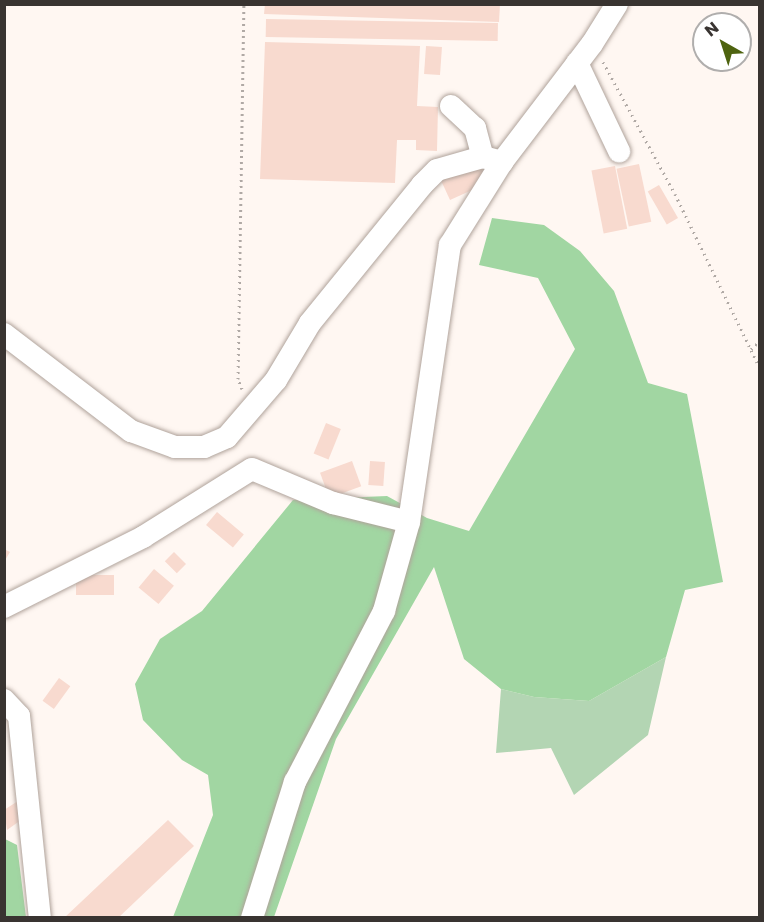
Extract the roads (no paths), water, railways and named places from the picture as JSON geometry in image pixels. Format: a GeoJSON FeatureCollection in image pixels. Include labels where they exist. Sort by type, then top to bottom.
{"type":"FeatureCollection","features":[{"type":"Feature","properties":{"kind":"street"},"geometry":{"type":"LineString","coordinates":[[252,918],[296,782],[384,611],[410,522],[450,245],[492,160],[578,63],[617,4]]}},
{"type":"Feature","properties":{"kind":"street"},"geometry":{"type":"LineString","coordinates":[[578,63],[619,151]]}},
{"type":"Feature","properties":{"kind":"street"},"geometry":{"type":"LineString","coordinates":[[451,106],[475,128],[492,160]]}},
{"type":"Feature","properties":{"kind":"street"},"geometry":{"type":"LineString","coordinates":[[4,334],[131,431],[175,447],[204,447],[227,437],[276,380],[310,323],[422,184],[437,170],[492,160]]}},
{"type":"Feature","properties":{"kind":"street"},"geometry":{"type":"LineString","coordinates":[[4,607],[143,537],[252,469],[333,503],[410,522]]}},
{"type":"Feature","properties":{"kind":"street"},"geometry":{"type":"LineString","coordinates":[[4,700],[19,716],[40,918]]}}]}
